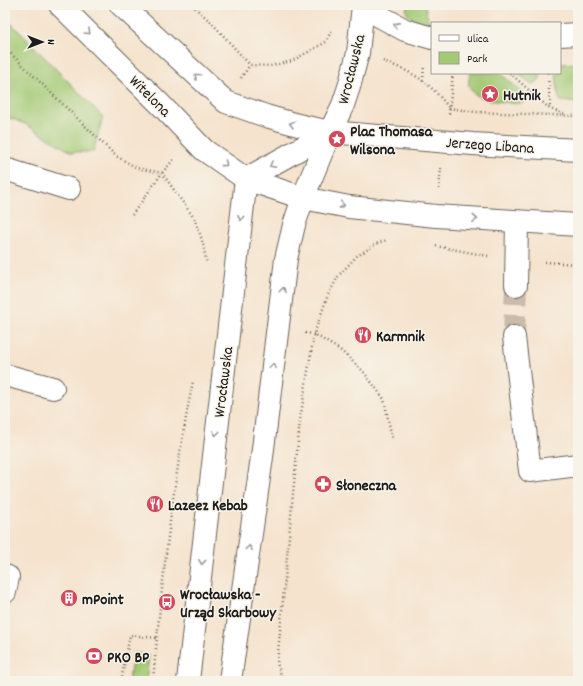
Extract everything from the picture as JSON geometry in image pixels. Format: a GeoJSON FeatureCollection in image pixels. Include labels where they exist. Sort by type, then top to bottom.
{"type":"FeatureCollection","features":[{"type":"Feature","properties":{"kind":"street","name":"Witelona"},"geometry":{"type":"LineString","coordinates":[[60,5],[162,106],[204,150],[246,179],[303,198]]}},
{"type":"Feature","properties":{"kind":"street","name":"Jerzego Libana"},"geometry":{"type":"LineString","coordinates":[[121,5],[226,102],[266,116],[330,132],[578,150]]}},
{"type":"Feature","properties":{"kind":"street"},"geometry":{"type":"LineString","coordinates":[[363,6],[405,30],[431,38]]}},
{"type":"Feature","properties":{"kind":"street","name":"Wrocławska"},"geometry":{"type":"LineString","coordinates":[[230,681],[262,456],[286,259],[294,225],[303,198],[345,98],[358,53],[363,6]]}},
{"type":"Feature","properties":{"kind":"street"},"geometry":{"type":"LineString","coordinates":[[561,35],[578,34]]}},
{"type":"Feature","properties":{"kind":"street"},"geometry":{"type":"LineString","coordinates":[[246,179],[330,132]]}},
{"type":"Feature","properties":{"kind":"street"},"geometry":{"type":"LineString","coordinates":[[5,169],[69,189]]}},
{"type":"Feature","properties":{"kind":"street","name":"Wrocławska"},"geometry":{"type":"LineString","coordinates":[[188,681],[246,179]]}},
{"type":"Feature","properties":{"kind":"street"},"geometry":{"type":"LineString","coordinates":[[303,198],[349,207],[436,216],[578,225]]}},
{"type":"Feature","properties":{"kind":"street"},"geometry":{"type":"LineString","coordinates":[[516,286],[518,222]]}},
{"type":"Feature","properties":{"kind":"street"},"geometry":{"type":"LineString","coordinates":[[514,337],[530,471],[578,465]]}},
{"type":"Feature","properties":{"kind":"street"},"geometry":{"type":"LineString","coordinates":[[5,375],[52,388]]}},
{"type":"Feature","properties":{"kind":"street"},"geometry":{"type":"LineString","coordinates":[[5,576],[8,577],[5,592]]}},
{"type":"Feature","properties":{"kind":"path"},"geometry":{"type":"LineString","coordinates":[[192,5],[211,22],[250,65],[270,66],[292,61],[326,42],[392,64],[423,81],[442,98],[449,108],[476,112],[578,116]]}},
{"type":"Feature","properties":{"kind":"path"},"geometry":{"type":"LineString","coordinates":[[6,49],[116,156],[138,168],[162,173],[194,218],[202,240],[208,269]]}},
{"type":"Feature","properties":{"kind":"path"},"geometry":{"type":"LineString","coordinates":[[436,216],[453,74]]}},
{"type":"Feature","properties":{"kind":"path"},"geometry":{"type":"LineString","coordinates":[[511,74],[550,109],[567,115]]}},
{"type":"Feature","properties":{"kind":"path"},"geometry":{"type":"LineString","coordinates":[[548,74],[550,109]]}},
{"type":"Feature","properties":{"kind":"path"},"geometry":{"type":"LineString","coordinates":[[132,214],[162,173]]}},
{"type":"Feature","properties":{"kind":"path"},"geometry":{"type":"LineString","coordinates":[[283,681],[277,663],[300,420],[314,334],[328,295],[339,275],[356,256],[378,243],[389,240]]}},
{"type":"Feature","properties":{"kind":"path"},"geometry":{"type":"LineString","coordinates":[[314,334],[340,350],[363,371],[384,400],[392,438]]}},
{"type":"Feature","properties":{"kind":"path"},"geometry":{"type":"LineString","coordinates":[[153,681],[156,638],[171,517],[193,380]]}},
{"type":"Feature","properties":{"kind":"path"},"geometry":{"type":"LineString","coordinates":[[121,681],[130,635],[156,638]]}},
{"type":"Feature","properties":{"kind":"green space"},"geometry":{"type":"Polygon","coordinates":[[[407,5],[425,5],[429,25],[412,19],[406,12],[407,5]]]}},
{"type":"Feature","properties":{"kind":"green space"},"geometry":{"type":"Polygon","coordinates":[[[5,17],[103,117],[93,152],[71,152],[25,124],[5,116],[5,17]]]}},
{"type":"Feature","properties":{"kind":"green space"},"geometry":{"type":"Polygon","coordinates":[[[578,63],[578,103],[560,101],[556,74],[561,74],[561,64],[578,63]]]}},
{"type":"Feature","properties":{"kind":"green space"},"geometry":{"type":"Polygon","coordinates":[[[471,74],[500,74],[527,96],[526,101],[521,103],[513,103],[491,100],[478,96],[469,87],[471,74]]]}},
{"type":"Feature","properties":{"kind":"green space"},"geometry":{"type":"Polygon","coordinates":[[[518,74],[540,74],[540,79],[536,83],[532,84],[518,74]]]}},
{"type":"Feature","properties":{"kind":"green space"},"geometry":{"type":"Polygon","coordinates":[[[134,653],[149,656],[146,681],[128,681],[134,653]]]}},
{"type":"Feature","properties":{"kind":"tunnel"},"geometry":{"type":"LineString","coordinates":[[514,337],[516,285]]}},
{"type":"Feature","properties":{"kind":"place","name":"Hutnik"},"geometry":{"type":"Point","coordinates":[490,94]}},
{"type":"Feature","properties":{"kind":"place","name":"Plac Thomasa Wilsona"},"geometry":{"type":"Point","coordinates":[337,139]}},
{"type":"Feature","properties":{"kind":"place","name":"Karmnik"},"geometry":{"type":"Point","coordinates":[363,335]}},
{"type":"Feature","properties":{"kind":"place","name":"Słoneczna"},"geometry":{"type":"Point","coordinates":[323,484]}},
{"type":"Feature","properties":{"kind":"place","name":"Lazeez Kebab"},"geometry":{"type":"Point","coordinates":[155,504]}},
{"type":"Feature","properties":{"kind":"place","name":"mPoint"},"geometry":{"type":"Point","coordinates":[69,598]}},
{"type":"Feature","properties":{"kind":"place","name":"Wrocławska - Urząd Skarbowy"},"geometry":{"type":"Point","coordinates":[167,602]}},
{"type":"Feature","properties":{"kind":"place","name":"PKO BP"},"geometry":{"type":"Point","coordinates":[94,656]}}]}
